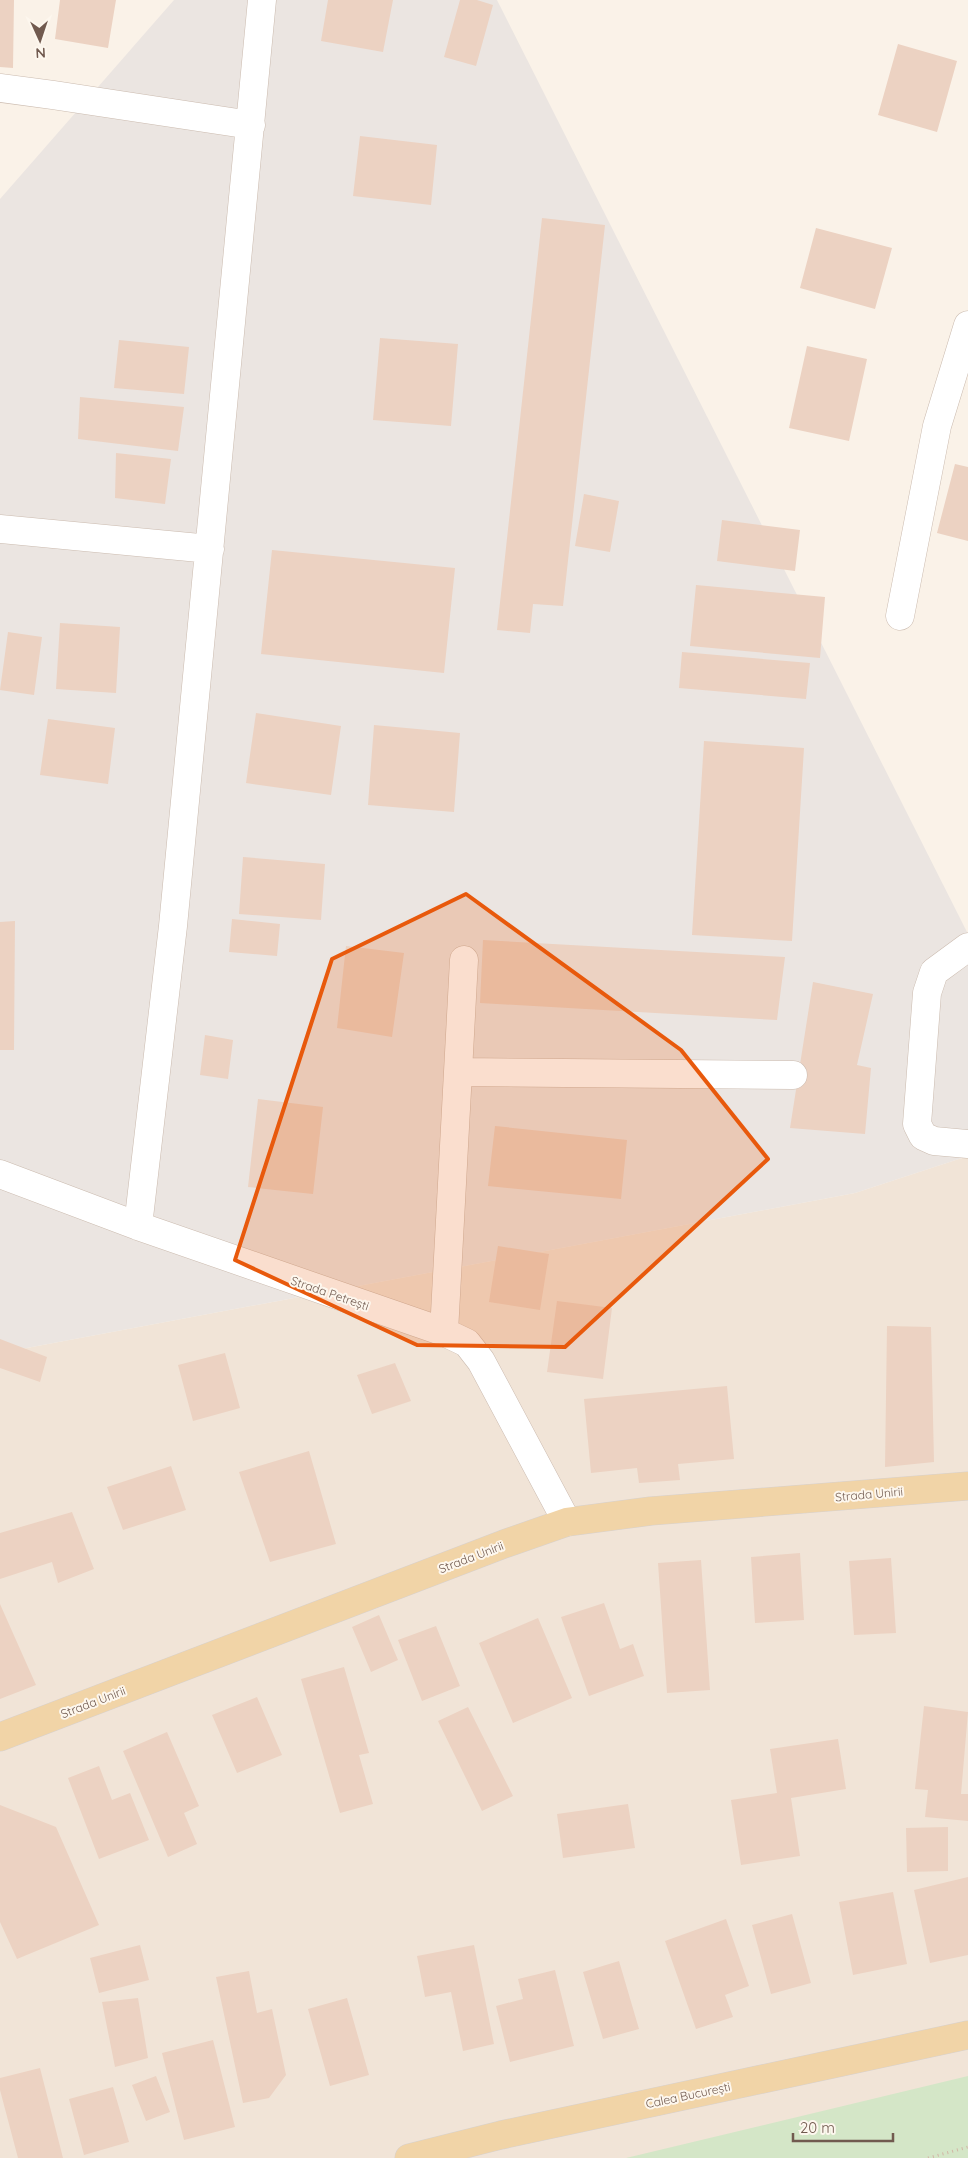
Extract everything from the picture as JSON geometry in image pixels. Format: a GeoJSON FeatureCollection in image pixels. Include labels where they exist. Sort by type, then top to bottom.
{"type":"FeatureCollection","features":[{"type":"Feature","properties":{"kind":"main road","name":"Strada Unirii"},"geometry":{"type":"LineString","coordinates":[[0,1737],[486,1551],[567,1522],[651,1511],[968,1486]]}},
{"type":"Feature","properties":{"kind":"main road","name":"Calea București"},"geometry":{"type":"LineString","coordinates":[[409,2158],[511,2133],[968,2035]]}},
{"type":"Feature","properties":{"kind":"street"},"geometry":{"type":"LineString","coordinates":[[138,1226],[173,926],[262,0]]}},
{"type":"Feature","properties":{"kind":"street"},"geometry":{"type":"LineString","coordinates":[[0,88],[53,94],[251,125]]}},
{"type":"Feature","properties":{"kind":"street"},"geometry":{"type":"LineString","coordinates":[[900,616],[937,426],[968,325]]}},
{"type":"Feature","properties":{"kind":"street"},"geometry":{"type":"LineString","coordinates":[[0,528],[210,549]]}},
{"type":"Feature","properties":{"kind":"street"},"geometry":{"type":"LineString","coordinates":[[968,946],[934,972],[927,993],[917,1124],[923,1136],[934,1141],[968,1144]]}},
{"type":"Feature","properties":{"kind":"street"},"geometry":{"type":"LineString","coordinates":[[444,1332],[464,960]]}},
{"type":"Feature","properties":{"kind":"street"},"geometry":{"type":"LineString","coordinates":[[458,1072],[793,1075]]}},
{"type":"Feature","properties":{"kind":"street","name":"Strada Petrești"},"geometry":{"type":"LineString","coordinates":[[0,1174],[138,1226],[444,1332],[467,1343],[481,1361],[567,1522]]}},
{"type":"Feature","properties":{"kind":"path"},"geometry":{"type":"LineString","coordinates":[[928,2158],[968,2148]]}},
{"type":"Feature","properties":{"kind":"highlighted area"},"geometry":{"type":"Polygon","coordinates":[[[466,894],[681,1050],[768,1159],[565,1347],[417,1345],[235,1260],[332,959],[466,894]]]}},
{"type":"Feature","properties":{"kind":"shaded area"},"geometry":{"type":"Polygon","coordinates":[[[174,0],[497,0],[968,934],[968,1156],[855,1193],[0,1353],[0,199],[174,0]]]}},
{"type":"Feature","properties":{"kind":"shaded area"},"geometry":{"type":"Polygon","coordinates":[[[968,1156],[968,2158],[0,2158],[0,1353],[855,1193],[968,1156]]]}},
{"type":"Feature","properties":{"kind":"green space"},"geometry":{"type":"Polygon","coordinates":[[[968,2076],[968,2158],[626,2158],[968,2076]]]}},
{"type":"Feature","properties":{"kind":"building"},"geometry":{"type":"Polygon","coordinates":[[[0,0],[14,0],[13,68],[0,67],[0,0]]]}},
{"type":"Feature","properties":{"kind":"building"},"geometry":{"type":"Polygon","coordinates":[[[60,0],[116,0],[108,48],[55,39],[60,0]]]}},
{"type":"Feature","properties":{"kind":"building"},"geometry":{"type":"Polygon","coordinates":[[[328,0],[393,0],[383,52],[321,41],[328,0]]]}},
{"type":"Feature","properties":{"kind":"building"},"geometry":{"type":"Polygon","coordinates":[[[460,0],[477,0],[493,5],[476,66],[444,57],[460,0]]]}},
{"type":"Feature","properties":{"kind":"building"},"geometry":{"type":"Polygon","coordinates":[[[898,44],[957,61],[937,132],[878,115],[898,44]]]}},
{"type":"Feature","properties":{"kind":"building"},"geometry":{"type":"Polygon","coordinates":[[[360,136],[437,145],[431,205],[353,196],[360,136]]]}},
{"type":"Feature","properties":{"kind":"building"},"geometry":{"type":"Polygon","coordinates":[[[542,218],[605,225],[563,606],[533,604],[530,633],[497,630],[542,218]]]}},
{"type":"Feature","properties":{"kind":"building"},"geometry":{"type":"Polygon","coordinates":[[[816,228],[892,248],[875,309],[800,288],[816,228]]]}},
{"type":"Feature","properties":{"kind":"building"},"geometry":{"type":"Polygon","coordinates":[[[380,338],[458,344],[451,426],[373,420],[380,338]]]}},
{"type":"Feature","properties":{"kind":"building"},"geometry":{"type":"Polygon","coordinates":[[[119,340],[189,347],[184,394],[114,388],[119,340]]]}},
{"type":"Feature","properties":{"kind":"building"},"geometry":{"type":"Polygon","coordinates":[[[807,346],[867,359],[849,441],[789,428],[807,346]]]}},
{"type":"Feature","properties":{"kind":"building"},"geometry":{"type":"Polygon","coordinates":[[[80,397],[184,407],[178,451],[78,439],[80,397]]]}},
{"type":"Feature","properties":{"kind":"building"},"geometry":{"type":"Polygon","coordinates":[[[116,453],[171,459],[165,504],[115,498],[116,453]]]}},
{"type":"Feature","properties":{"kind":"building"},"geometry":{"type":"Polygon","coordinates":[[[955,464],[968,467],[968,541],[937,533],[955,464]]]}},
{"type":"Feature","properties":{"kind":"building"},"geometry":{"type":"Polygon","coordinates":[[[584,494],[619,501],[610,552],[575,546],[584,494]]]}},
{"type":"Feature","properties":{"kind":"building"},"geometry":{"type":"Polygon","coordinates":[[[722,520],[800,530],[795,571],[717,561],[722,520]]]}},
{"type":"Feature","properties":{"kind":"building"},"geometry":{"type":"Polygon","coordinates":[[[272,550],[455,568],[444,673],[261,654],[272,550]]]}},
{"type":"Feature","properties":{"kind":"building"},"geometry":{"type":"Polygon","coordinates":[[[696,585],[825,597],[820,658],[690,646],[696,585]]]}},
{"type":"Feature","properties":{"kind":"building"},"geometry":{"type":"Polygon","coordinates":[[[60,623],[120,627],[116,693],[56,689],[60,623]]]}},
{"type":"Feature","properties":{"kind":"building"},"geometry":{"type":"Polygon","coordinates":[[[8,632],[42,637],[34,695],[0,690],[8,632]]]}},
{"type":"Feature","properties":{"kind":"building"},"geometry":{"type":"Polygon","coordinates":[[[682,652],[810,663],[806,699],[679,688],[682,652]]]}},
{"type":"Feature","properties":{"kind":"building"},"geometry":{"type":"Polygon","coordinates":[[[256,713],[341,726],[331,795],[246,783],[256,713]]]}},
{"type":"Feature","properties":{"kind":"building"},"geometry":{"type":"Polygon","coordinates":[[[48,719],[115,728],[108,784],[40,775],[48,719]]]}},
{"type":"Feature","properties":{"kind":"building"},"geometry":{"type":"Polygon","coordinates":[[[374,725],[460,733],[454,812],[368,805],[374,725]]]}},
{"type":"Feature","properties":{"kind":"building"},"geometry":{"type":"Polygon","coordinates":[[[704,741],[804,748],[792,941],[692,935],[704,741]]]}},
{"type":"Feature","properties":{"kind":"building"},"geometry":{"type":"Polygon","coordinates":[[[243,857],[325,864],[321,920],[239,914],[243,857]]]}},
{"type":"Feature","properties":{"kind":"building"},"geometry":{"type":"Polygon","coordinates":[[[232,919],[280,924],[277,956],[229,952],[232,919]]]}},
{"type":"Feature","properties":{"kind":"building"},"geometry":{"type":"Polygon","coordinates":[[[15,921],[14,1050],[0,1050],[0,922],[15,921]]]}},
{"type":"Feature","properties":{"kind":"building"},"geometry":{"type":"Polygon","coordinates":[[[483,940],[785,957],[777,1020],[480,1003],[483,940]]]}},
{"type":"Feature","properties":{"kind":"building"},"geometry":{"type":"Polygon","coordinates":[[[346,946],[404,953],[392,1037],[337,1028],[346,946]]]}},
{"type":"Feature","properties":{"kind":"building"},"geometry":{"type":"Polygon","coordinates":[[[813,982],[873,994],[857,1065],[871,1068],[865,1134],[790,1128],[813,982]]]}},
{"type":"Feature","properties":{"kind":"building"},"geometry":{"type":"Polygon","coordinates":[[[205,1035],[233,1040],[228,1079],[200,1075],[205,1035]]]}},
{"type":"Feature","properties":{"kind":"building"},"geometry":{"type":"Polygon","coordinates":[[[258,1099],[323,1107],[313,1194],[248,1187],[258,1099]]]}},
{"type":"Feature","properties":{"kind":"building"},"geometry":{"type":"Polygon","coordinates":[[[495,1126],[627,1140],[621,1199],[488,1186],[495,1126]]]}},
{"type":"Feature","properties":{"kind":"building"},"geometry":{"type":"Polygon","coordinates":[[[498,1246],[549,1254],[540,1310],[489,1302],[498,1246]]]}},
{"type":"Feature","properties":{"kind":"building"},"geometry":{"type":"Polygon","coordinates":[[[557,1301],[612,1308],[603,1379],[547,1372],[557,1301]]]}},
{"type":"Feature","properties":{"kind":"building"},"geometry":{"type":"Polygon","coordinates":[[[887,1326],[931,1327],[934,1462],[885,1467],[887,1326]]]}},
{"type":"Feature","properties":{"kind":"building"},"geometry":{"type":"Polygon","coordinates":[[[0,1339],[47,1357],[40,1382],[0,1368],[0,1339]]]}},
{"type":"Feature","properties":{"kind":"building"},"geometry":{"type":"Polygon","coordinates":[[[225,1353],[240,1408],[193,1421],[178,1365],[225,1353]]]}},
{"type":"Feature","properties":{"kind":"building"},"geometry":{"type":"Polygon","coordinates":[[[395,1363],[411,1401],[372,1414],[357,1375],[395,1363]]]}},
{"type":"Feature","properties":{"kind":"building"},"geometry":{"type":"Polygon","coordinates":[[[727,1386],[734,1459],[678,1464],[680,1480],[639,1483],[637,1468],[591,1473],[584,1399],[727,1386]]]}},
{"type":"Feature","properties":{"kind":"building"},"geometry":{"type":"Polygon","coordinates":[[[309,1451],[336,1544],[270,1562],[239,1472],[309,1451]]]}},
{"type":"Feature","properties":{"kind":"building"},"geometry":{"type":"Polygon","coordinates":[[[171,1466],[186,1510],[123,1530],[107,1487],[171,1466]]]}},
{"type":"Feature","properties":{"kind":"building"},"geometry":{"type":"Polygon","coordinates":[[[72,1512],[94,1569],[58,1583],[52,1562],[0,1579],[0,1533],[72,1512]]]}},
{"type":"Feature","properties":{"kind":"building"},"geometry":{"type":"Polygon","coordinates":[[[800,1553],[804,1620],[755,1623],[751,1557],[800,1553]]]}},
{"type":"Feature","properties":{"kind":"building"},"geometry":{"type":"Polygon","coordinates":[[[891,1558],[896,1633],[854,1635],[849,1561],[891,1558]]]}},
{"type":"Feature","properties":{"kind":"building"},"geometry":{"type":"Polygon","coordinates":[[[701,1560],[710,1690],[667,1693],[658,1563],[701,1560]]]}},
{"type":"Feature","properties":{"kind":"building"},"geometry":{"type":"Polygon","coordinates":[[[604,1603],[620,1649],[633,1644],[644,1676],[589,1696],[561,1617],[604,1603]]]}},
{"type":"Feature","properties":{"kind":"building"},"geometry":{"type":"Polygon","coordinates":[[[0,1604],[36,1685],[0,1699],[0,1604]]]}},
{"type":"Feature","properties":{"kind":"building"},"geometry":{"type":"Polygon","coordinates":[[[379,1615],[398,1660],[371,1672],[352,1627],[379,1615]]]}},
{"type":"Feature","properties":{"kind":"building"},"geometry":{"type":"Polygon","coordinates":[[[538,1618],[572,1698],[513,1723],[479,1643],[538,1618]]]}},
{"type":"Feature","properties":{"kind":"building"},"geometry":{"type":"Polygon","coordinates":[[[436,1626],[460,1686],[422,1701],[398,1640],[436,1626]]]}},
{"type":"Feature","properties":{"kind":"building"},"geometry":{"type":"Polygon","coordinates":[[[344,1667],[369,1753],[359,1755],[373,1804],[340,1813],[301,1679],[344,1667]]]}},
{"type":"Feature","properties":{"kind":"building"},"geometry":{"type":"Polygon","coordinates":[[[257,1697],[282,1755],[237,1773],[212,1715],[257,1697]]]}},
{"type":"Feature","properties":{"kind":"building"},"geometry":{"type":"Polygon","coordinates":[[[924,1706],[968,1712],[961,1794],[968,1794],[968,1821],[925,1817],[928,1790],[915,1789],[924,1706]]]}},
{"type":"Feature","properties":{"kind":"building"},"geometry":{"type":"Polygon","coordinates":[[[468,1707],[513,1796],[482,1811],[438,1721],[468,1707]]]}},
{"type":"Feature","properties":{"kind":"building"},"geometry":{"type":"Polygon","coordinates":[[[167,1732],[199,1806],[184,1813],[197,1844],[168,1857],[123,1751],[167,1732]]]}},
{"type":"Feature","properties":{"kind":"building"},"geometry":{"type":"Polygon","coordinates":[[[838,1739],[846,1789],[791,1798],[800,1856],[741,1865],[731,1800],[777,1793],[770,1749],[838,1739]]]}},
{"type":"Feature","properties":{"kind":"building"},"geometry":{"type":"Polygon","coordinates":[[[99,1766],[112,1800],[130,1793],[149,1840],[99,1859],[68,1778],[99,1766]]]}},
{"type":"Feature","properties":{"kind":"building"},"geometry":{"type":"Polygon","coordinates":[[[628,1804],[635,1848],[563,1858],[557,1814],[628,1804]]]}},
{"type":"Feature","properties":{"kind":"building"},"geometry":{"type":"Polygon","coordinates":[[[0,1805],[56,1827],[99,1925],[17,1959],[0,1922],[0,1805]]]}},
{"type":"Feature","properties":{"kind":"building"},"geometry":{"type":"Polygon","coordinates":[[[948,1827],[948,1871],[907,1872],[906,1828],[948,1827]]]}},
{"type":"Feature","properties":{"kind":"building"},"geometry":{"type":"Polygon","coordinates":[[[968,1877],[968,1955],[930,1963],[914,1890],[968,1877]]]}},
{"type":"Feature","properties":{"kind":"building"},"geometry":{"type":"Polygon","coordinates":[[[893,1892],[907,1964],[853,1975],[839,1902],[893,1892]]]}},
{"type":"Feature","properties":{"kind":"building"},"geometry":{"type":"Polygon","coordinates":[[[792,1914],[811,1983],[771,1994],[752,1925],[792,1914]]]}},
{"type":"Feature","properties":{"kind":"building"},"geometry":{"type":"Polygon","coordinates":[[[726,1919],[749,1986],[725,1995],[733,2017],[696,2029],[665,1941],[726,1919]]]}},
{"type":"Feature","properties":{"kind":"building"},"geometry":{"type":"Polygon","coordinates":[[[140,1945],[149,1980],[99,1993],[90,1958],[140,1945]]]}},
{"type":"Feature","properties":{"kind":"building"},"geometry":{"type":"Polygon","coordinates":[[[474,1945],[494,2044],[463,2051],[451,1992],[425,1997],[417,1956],[474,1945]]]}},
{"type":"Feature","properties":{"kind":"building"},"geometry":{"type":"Polygon","coordinates":[[[619,1961],[639,2029],[603,2039],[583,1972],[619,1961]]]}},
{"type":"Feature","properties":{"kind":"building"},"geometry":{"type":"Polygon","coordinates":[[[555,1970],[574,2046],[510,2062],[496,2006],[523,1999],[518,1979],[555,1970]]]}},
{"type":"Feature","properties":{"kind":"building"},"geometry":{"type":"Polygon","coordinates":[[[249,1971],[257,2013],[272,2009],[286,2075],[269,2098],[243,2103],[216,1977],[249,1971]]]}},
{"type":"Feature","properties":{"kind":"building"},"geometry":{"type":"Polygon","coordinates":[[[138,1998],[148,2058],[115,2067],[102,2002],[138,1998]]]}},
{"type":"Feature","properties":{"kind":"building"},"geometry":{"type":"Polygon","coordinates":[[[347,1998],[369,2075],[330,2086],[308,2009],[347,1998]]]}},
{"type":"Feature","properties":{"kind":"building"},"geometry":{"type":"Polygon","coordinates":[[[213,2040],[235,2127],[184,2140],[162,2053],[213,2040]]]}},
{"type":"Feature","properties":{"kind":"building"},"geometry":{"type":"Polygon","coordinates":[[[40,2068],[63,2158],[18,2158],[0,2090],[0,2078],[40,2068]]]}},
{"type":"Feature","properties":{"kind":"building"},"geometry":{"type":"Polygon","coordinates":[[[156,2076],[170,2112],[146,2121],[132,2085],[156,2076]]]}},
{"type":"Feature","properties":{"kind":"building"},"geometry":{"type":"Polygon","coordinates":[[[113,2087],[129,2142],[84,2155],[69,2099],[113,2087]]]}}]}
